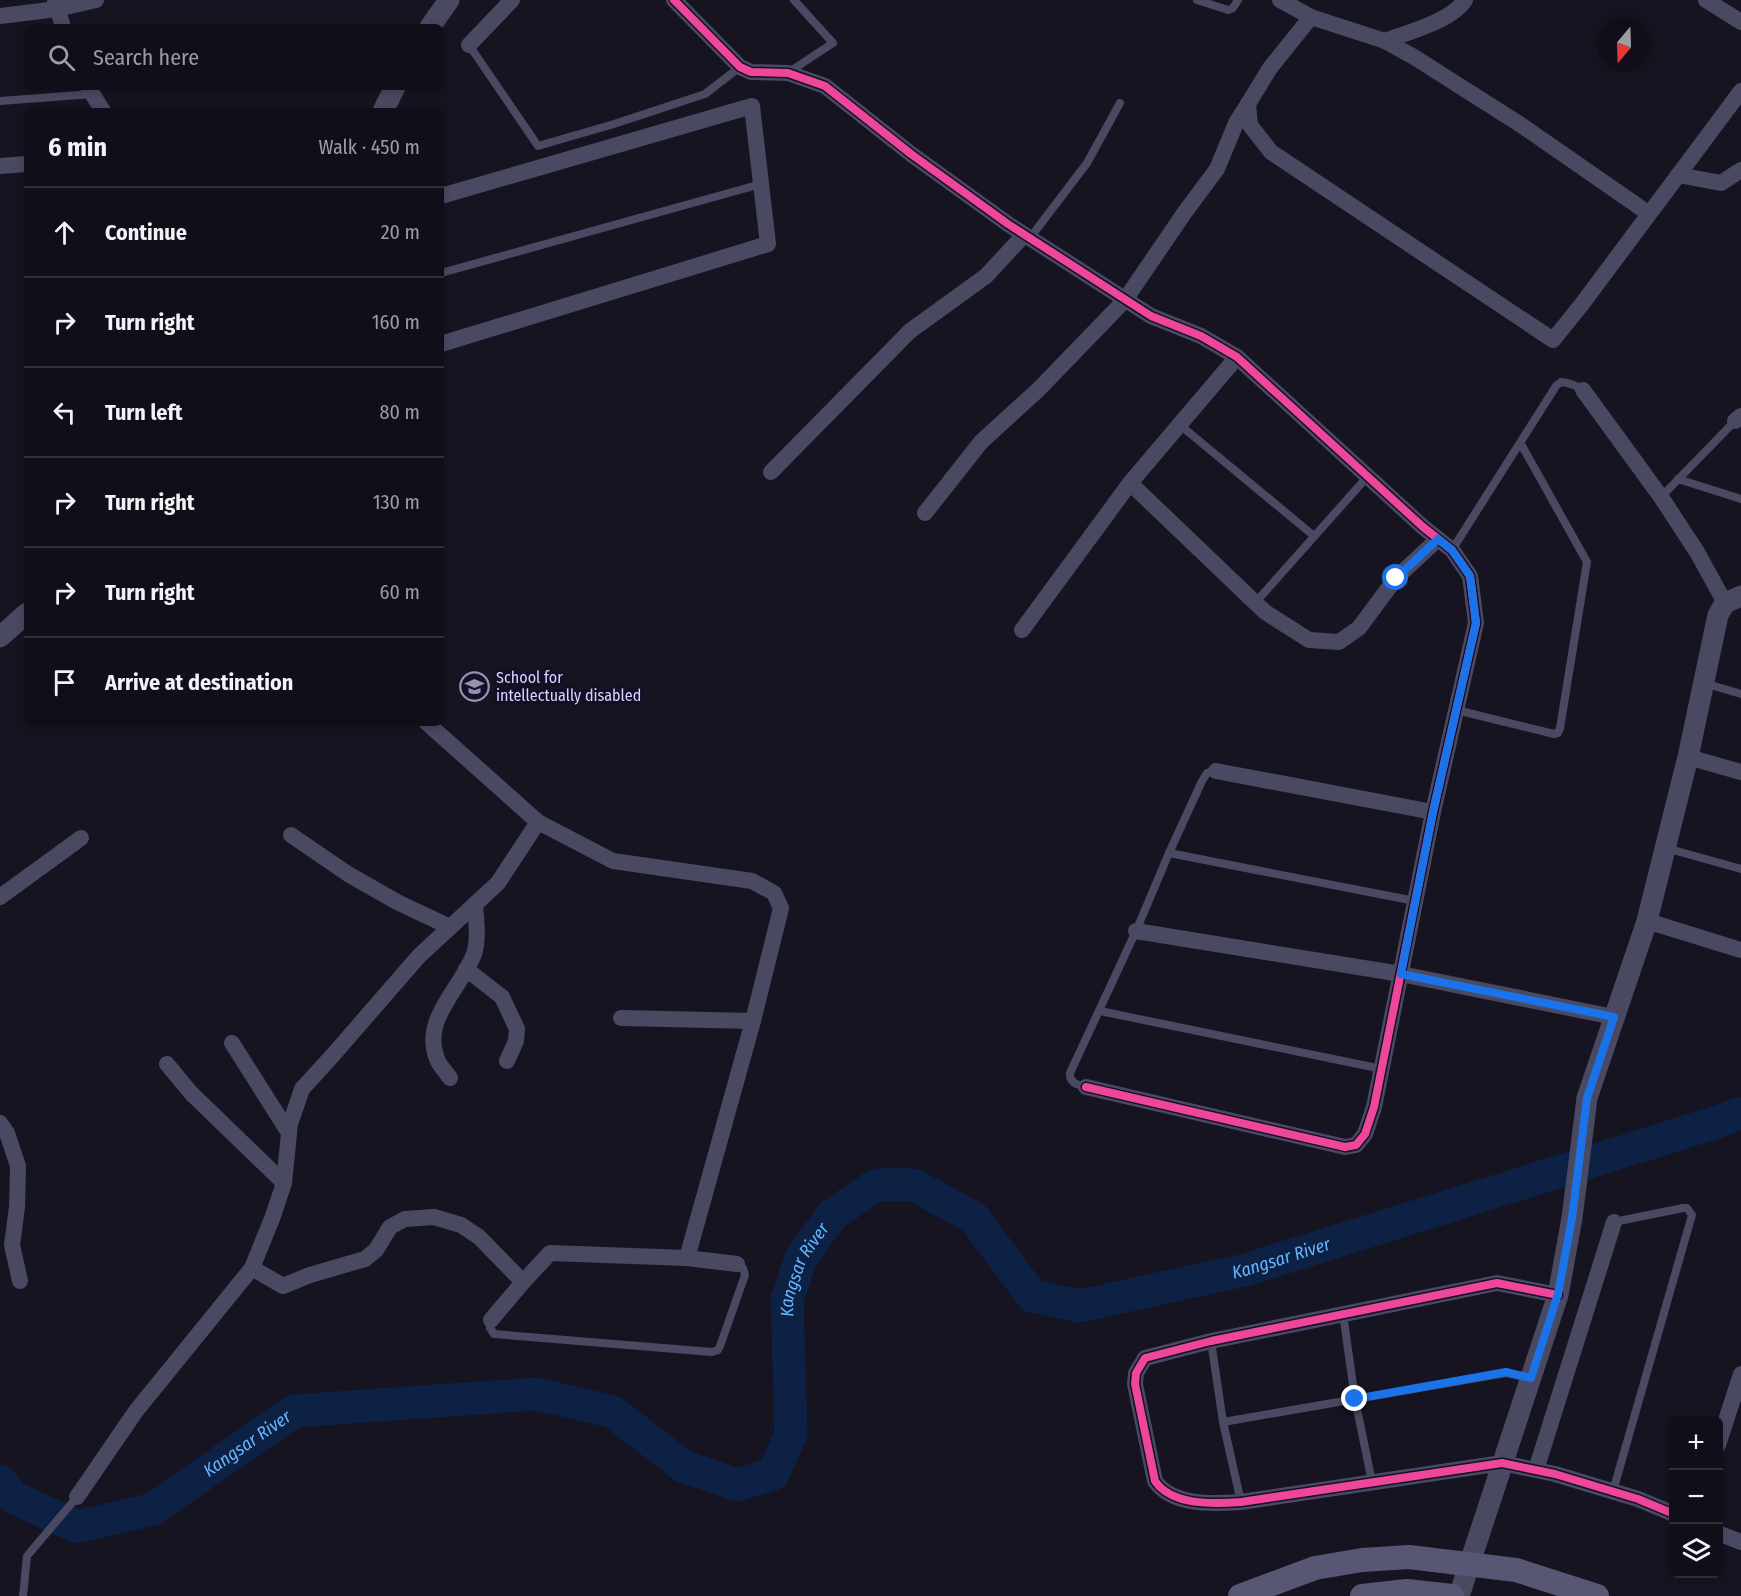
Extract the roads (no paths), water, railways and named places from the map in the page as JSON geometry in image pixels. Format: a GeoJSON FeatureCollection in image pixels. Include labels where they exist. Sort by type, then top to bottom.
{"type":"FeatureCollection","features":[{"type":"Feature","properties":{"kind":"main road"},"geometry":{"type":"LineString","coordinates":[[1240,1596],[1316,1568],[1362,1560],[1409,1557],[1516,1570],[1597,1596]]}},
{"type":"Feature","properties":{"kind":"main road"},"geometry":{"type":"LineString","coordinates":[[1362,1596],[1407,1591],[1452,1596]]}},
{"type":"Feature","properties":{"kind":"street"},"geometry":{"type":"LineString","coordinates":[[0,16],[96,0]]}},
{"type":"Feature","properties":{"kind":"street"},"geometry":{"type":"LineString","coordinates":[[432,24],[450,0]]}},
{"type":"Feature","properties":{"kind":"street"},"geometry":{"type":"LineString","coordinates":[[469,45],[512,0]]}},
{"type":"Feature","properties":{"kind":"street"},"geometry":{"type":"LineString","coordinates":[[674,0],[740,67],[751,72],[788,72],[825,86],[911,154],[1027,236],[1151,316],[1201,336],[1237,357],[1452,550],[1470,576],[1476,623],[1433,812],[1374,1107],[1365,1134],[1356,1145],[1345,1147],[1086,1087]]}},
{"type":"Feature","properties":{"kind":"street"},"geometry":{"type":"LineString","coordinates":[[1281,0],[1311,17],[1385,41],[1414,57],[1521,125],[1648,213]]}},
{"type":"Feature","properties":{"kind":"street"},"geometry":{"type":"LineString","coordinates":[[1385,41],[1444,18],[1461,7],[1465,0]]}},
{"type":"Feature","properties":{"kind":"street"},"geometry":{"type":"LineString","coordinates":[[1706,0],[1741,22]]}},
{"type":"Feature","properties":{"kind":"street"},"geometry":{"type":"LineString","coordinates":[[56,5],[62,24]]}},
{"type":"Feature","properties":{"kind":"street"},"geometry":{"type":"LineString","coordinates":[[925,513],[981,442],[1039,390],[1125,300],[1217,169],[1236,123],[1270,68],[1311,17]]}},
{"type":"Feature","properties":{"kind":"street"},"geometry":{"type":"LineString","coordinates":[[384,108],[394,90]]}},
{"type":"Feature","properties":{"kind":"street"},"geometry":{"type":"LineString","coordinates":[[90,91],[101,108]]}},
{"type":"Feature","properties":{"kind":"street"},"geometry":{"type":"LineString","coordinates":[[1248,104],[1250,126],[1271,152],[1553,340],[1741,91]]}},
{"type":"Feature","properties":{"kind":"street"},"geometry":{"type":"LineString","coordinates":[[444,195],[752,106],[768,244],[444,343]]}},
{"type":"Feature","properties":{"kind":"street"},"geometry":{"type":"LineString","coordinates":[[0,166],[24,164]]}},
{"type":"Feature","properties":{"kind":"street"},"geometry":{"type":"LineString","coordinates":[[1678,175],[1721,183],[1741,170]]}},
{"type":"Feature","properties":{"kind":"street"},"geometry":{"type":"LineString","coordinates":[[771,472],[910,331],[986,276],[1027,236]]}},
{"type":"Feature","properties":{"kind":"street"},"geometry":{"type":"LineString","coordinates":[[1022,630],[1130,483],[1237,357]]}},
{"type":"Feature","properties":{"kind":"street"},"geometry":{"type":"LineString","coordinates":[[1459,1596],[1558,1294],[1572,1218],[1587,1098],[1647,921],[1688,757],[1718,615],[1733,599],[1696,552],[1661,497],[1583,390]]}},
{"type":"Feature","properties":{"kind":"street"},"geometry":{"type":"LineString","coordinates":[[1130,483],[1265,612],[1310,640],[1339,642],[1359,628],[1396,578],[1438,539]]}},
{"type":"Feature","properties":{"kind":"street"},"geometry":{"type":"LineString","coordinates":[[0,637],[24,616]]}},
{"type":"Feature","properties":{"kind":"street"},"geometry":{"type":"LineString","coordinates":[[430,726],[538,822],[613,861],[752,880],[774,892],[781,908],[753,1021],[687,1258]]}},
{"type":"Feature","properties":{"kind":"street"},"geometry":{"type":"LineString","coordinates":[[1688,757],[1741,771]]}},
{"type":"Feature","properties":{"kind":"street"},"geometry":{"type":"LineString","coordinates":[[1216,771],[1433,812]]}},
{"type":"Feature","properties":{"kind":"street"},"geometry":{"type":"LineString","coordinates":[[77,1497],[136,1411],[252,1268],[284,1183],[289,1133],[302,1089],[420,956],[498,883],[538,822]]}},
{"type":"Feature","properties":{"kind":"street"},"geometry":{"type":"LineString","coordinates":[[291,835],[348,874],[397,902],[450,927]]}},
{"type":"Feature","properties":{"kind":"street"},"geometry":{"type":"LineString","coordinates":[[0,897],[81,838]]}},
{"type":"Feature","properties":{"kind":"street"},"geometry":{"type":"LineString","coordinates":[[450,1078],[437,1059],[432,1034],[439,1015],[474,954],[477,934],[475,904]]}},
{"type":"Feature","properties":{"kind":"street"},"geometry":{"type":"LineString","coordinates":[[1647,921],[1741,950]]}},
{"type":"Feature","properties":{"kind":"street"},"geometry":{"type":"LineString","coordinates":[[1136,931],[1401,974],[1614,1017]]}},
{"type":"Feature","properties":{"kind":"street"},"geometry":{"type":"LineString","coordinates":[[466,969],[502,997],[517,1029],[516,1041],[507,1061]]}},
{"type":"Feature","properties":{"kind":"street"},"geometry":{"type":"LineString","coordinates":[[621,1018],[753,1021]]}},
{"type":"Feature","properties":{"kind":"street"},"geometry":{"type":"LineString","coordinates":[[232,1043],[289,1133]]}},
{"type":"Feature","properties":{"kind":"street"},"geometry":{"type":"LineString","coordinates":[[167,1064],[191,1093],[284,1183]]}},
{"type":"Feature","properties":{"kind":"street"},"geometry":{"type":"LineString","coordinates":[[0,1123],[7,1133],[18,1166],[17,1207],[12,1245],[20,1281]]}},
{"type":"Feature","properties":{"kind":"street"},"geometry":{"type":"LineString","coordinates":[[252,1268],[283,1286],[310,1275],[365,1259],[376,1250],[390,1227],[405,1219],[434,1217],[461,1225],[479,1238],[523,1282]]}},
{"type":"Feature","properties":{"kind":"street"},"geometry":{"type":"LineString","coordinates":[[1536,1470],[1614,1222]]}},
{"type":"Feature","properties":{"kind":"street"},"geometry":{"type":"LineString","coordinates":[[491,1320],[548,1255],[554,1253],[687,1258],[737,1264]]}},
{"type":"Feature","properties":{"kind":"street"},"geometry":{"type":"LineString","coordinates":[[1558,1294],[1497,1283],[1211,1341],[1145,1358],[1136,1373],[1135,1384],[1155,1481],[1160,1488],[1174,1495],[1198,1502],[1216,1504],[1502,1463],[1555,1474],[1638,1499],[1669,1512]]}},
{"type":"Feature","properties":{"kind":"street"},"geometry":{"type":"LineString","coordinates":[[1723,1433],[1741,1377]]}},
{"type":"Feature","properties":{"kind":"street"},"geometry":{"type":"LineString","coordinates":[[1723,1535],[1741,1542]]}},
{"type":"Feature","properties":{"kind":"lane"},"geometry":{"type":"LineString","coordinates":[[788,72],[833,43],[794,0]]}},
{"type":"Feature","properties":{"kind":"lane"},"geometry":{"type":"LineString","coordinates":[[1197,0],[1228,10],[1233,8],[1238,0]]}},
{"type":"Feature","properties":{"kind":"lane"},"geometry":{"type":"LineString","coordinates":[[469,45],[538,146],[705,94],[740,67]]}},
{"type":"Feature","properties":{"kind":"lane"},"geometry":{"type":"LineString","coordinates":[[0,101],[90,91]]}},
{"type":"Feature","properties":{"kind":"lane"},"geometry":{"type":"LineString","coordinates":[[1027,236],[1087,163],[1120,103]]}},
{"type":"Feature","properties":{"kind":"lane"},"geometry":{"type":"LineString","coordinates":[[444,272],[761,184]]}},
{"type":"Feature","properties":{"kind":"lane"},"geometry":{"type":"LineString","coordinates":[[1452,550],[1556,386],[1561,382],[1567,382],[1583,390]]}},
{"type":"Feature","properties":{"kind":"lane"},"geometry":{"type":"LineString","coordinates":[[1661,497],[1738,419]]}},
{"type":"Feature","properties":{"kind":"lane"},"geometry":{"type":"LineString","coordinates":[[1180,424],[1314,536]]}},
{"type":"Feature","properties":{"kind":"lane"},"geometry":{"type":"LineString","coordinates":[[1456,710],[1554,734],[1558,733],[1560,728],[1587,562],[1521,444]]}},
{"type":"Feature","properties":{"kind":"lane"},"geometry":{"type":"LineString","coordinates":[[1255,603],[1368,476]]}},
{"type":"Feature","properties":{"kind":"lane"},"geometry":{"type":"LineString","coordinates":[[1678,479],[1741,498]]}},
{"type":"Feature","properties":{"kind":"lane"},"geometry":{"type":"LineString","coordinates":[[1704,683],[1741,694]]}},
{"type":"Feature","properties":{"kind":"lane"},"geometry":{"type":"LineString","coordinates":[[1086,1087],[1075,1084],[1070,1075],[1202,781],[1207,773],[1216,771]]}},
{"type":"Feature","properties":{"kind":"lane"},"geometry":{"type":"LineString","coordinates":[[1665,847],[1741,869]]}},
{"type":"Feature","properties":{"kind":"lane"},"geometry":{"type":"LineString","coordinates":[[1168,853],[1415,901]]}},
{"type":"Feature","properties":{"kind":"lane"},"geometry":{"type":"LineString","coordinates":[[1100,1011],[1382,1069]]}},
{"type":"Feature","properties":{"kind":"lane"},"geometry":{"type":"LineString","coordinates":[[1613,1491],[1692,1215],[1687,1208],[1683,1208],[1614,1222]]}},
{"type":"Feature","properties":{"kind":"lane"},"geometry":{"type":"LineString","coordinates":[[491,1320],[490,1329],[494,1334],[716,1352],[745,1275],[745,1271],[737,1264]]}},
{"type":"Feature","properties":{"kind":"lane"},"geometry":{"type":"LineString","coordinates":[[1343,1313],[1355,1399],[1372,1482]]}},
{"type":"Feature","properties":{"kind":"lane"},"geometry":{"type":"LineString","coordinates":[[1211,1341],[1223,1422],[1241,1502]]}},
{"type":"Feature","properties":{"kind":"lane"},"geometry":{"type":"LineString","coordinates":[[1223,1422],[1506,1372],[1531,1378]]}},
{"type":"Feature","properties":{"kind":"lane"},"geometry":{"type":"LineString","coordinates":[[23,1596],[27,1556],[77,1497]]}},
{"type":"Feature","properties":{"kind":"waterway","name":"Kangsar River"},"geometry":{"type":"LineString","coordinates":[[0,1481],[13,1497],[77,1527],[153,1509],[294,1411],[537,1394],[613,1412],[683,1466],[737,1485],[773,1474],[791,1434],[787,1300],[801,1258],[832,1215],[876,1185],[914,1185],[974,1218],[1032,1296],[1080,1306],[1245,1270],[1741,1113]]}},
{"type":"Feature","properties":{"kind":"place","name":"School for intellectually disabled"},"geometry":{"type":"Point","coordinates":[475,686]}}]}
